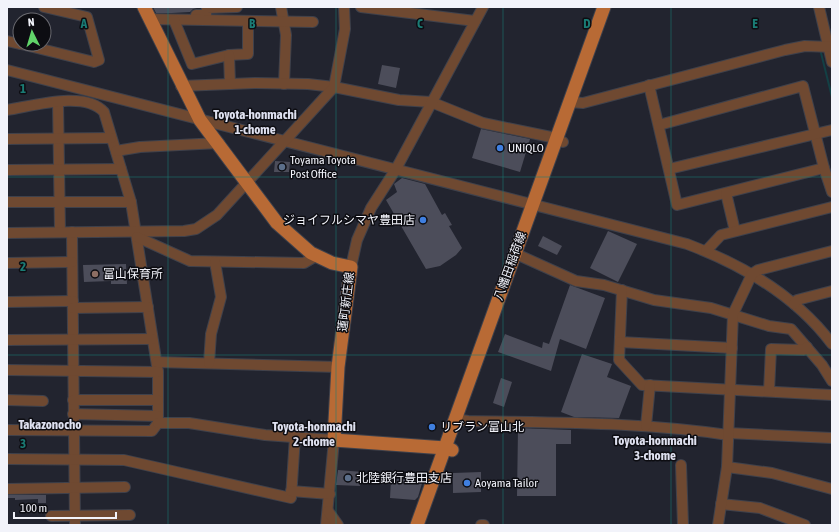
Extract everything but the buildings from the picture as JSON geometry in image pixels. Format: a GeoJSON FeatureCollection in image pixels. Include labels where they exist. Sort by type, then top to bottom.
{"type":"FeatureCollection","features":[{"type":"Feature","properties":{"kind":"main road","name":"八幡田稲荷線"},"geometry":{"type":"LineString","coordinates":[[574,103],[604,7]]}},
{"type":"Feature","properties":{"kind":"main road","name":"八幡田稲荷線"},"geometry":{"type":"LineString","coordinates":[[417,525],[459,420],[535,206],[612,7]]}},
{"type":"Feature","properties":{"kind":"main road","name":"蓮町新庄線"},"geometry":{"type":"LineString","coordinates":[[147,14],[200,120],[219,143],[277,224],[316,256],[332,263],[351,267],[338,366],[334,440]]}},
{"type":"Feature","properties":{"kind":"main road"},"geometry":{"type":"LineString","coordinates":[[334,440],[448,449]]}},
{"type":"Feature","properties":{"kind":"main road","name":"八幡田稲荷線"},"geometry":{"type":"LineString","coordinates":[[425,525],[448,449]]}},
{"type":"Feature","properties":{"kind":"street"},"geometry":{"type":"LineString","coordinates":[[44,7],[87,12],[99,60],[94,62],[52,52]]}},
{"type":"Feature","properties":{"kind":"street"},"geometry":{"type":"LineString","coordinates":[[280,7],[286,35],[284,84]]}},
{"type":"Feature","properties":{"kind":"street"},"geometry":{"type":"LineString","coordinates":[[7,233],[72,232],[136,235],[196,229],[217,215],[247,184],[334,87],[345,29],[344,7]]}},
{"type":"Feature","properties":{"kind":"street"},"geometry":{"type":"LineString","coordinates":[[360,7],[475,21]]}},
{"type":"Feature","properties":{"kind":"street"},"geometry":{"type":"LineString","coordinates":[[351,267],[362,227],[371,208],[396,169],[482,7]]}},
{"type":"Feature","properties":{"kind":"street"},"geometry":{"type":"LineString","coordinates":[[819,7],[830,47],[832,62]]}},
{"type":"Feature","properties":{"kind":"street"},"geometry":{"type":"LineString","coordinates":[[147,14],[206,15],[207,8],[237,8]]}},
{"type":"Feature","properties":{"kind":"street"},"geometry":{"type":"LineString","coordinates":[[147,14],[174,20],[313,22]]}},
{"type":"Feature","properties":{"kind":"street"},"geometry":{"type":"LineString","coordinates":[[174,20],[192,64],[229,55],[248,54],[248,21]]}},
{"type":"Feature","properties":{"kind":"street"},"geometry":{"type":"LineString","coordinates":[[574,103],[786,50],[805,46],[830,47]]}},
{"type":"Feature","properties":{"kind":"street"},"geometry":{"type":"LineString","coordinates":[[229,55],[230,84]]}},
{"type":"Feature","properties":{"kind":"street"},"geometry":{"type":"LineString","coordinates":[[7,70],[649,234],[706,251],[752,274],[776,289],[828,332],[832,344]]}},
{"type":"Feature","properties":{"kind":"street"},"geometry":{"type":"LineString","coordinates":[[182,86],[284,84],[334,87],[399,100],[431,102],[483,123],[560,140]]}},
{"type":"Feature","properties":{"kind":"street"},"geometry":{"type":"LineString","coordinates":[[649,85],[677,205],[824,168]]}},
{"type":"Feature","properties":{"kind":"street"},"geometry":{"type":"LineString","coordinates":[[659,125],[803,86],[824,168],[832,192]]}},
{"type":"Feature","properties":{"kind":"street"},"geometry":{"type":"LineString","coordinates":[[7,110],[72,100],[99,106],[104,112],[131,202],[158,372],[158,419],[152,431],[7,430]]}},
{"type":"Feature","properties":{"kind":"street"},"geometry":{"type":"LineString","coordinates":[[58,102],[60,232]]}},
{"type":"Feature","properties":{"kind":"street"},"geometry":{"type":"LineString","coordinates":[[669,170],[832,130]]}},
{"type":"Feature","properties":{"kind":"street"},"geometry":{"type":"LineString","coordinates":[[7,139],[111,138]]}},
{"type":"Feature","properties":{"kind":"street"},"geometry":{"type":"LineString","coordinates":[[116,151],[140,147],[219,143]]}},
{"type":"Feature","properties":{"kind":"street"},"geometry":{"type":"LineString","coordinates":[[7,170],[121,169]]}},
{"type":"Feature","properties":{"kind":"street"},"geometry":{"type":"LineString","coordinates":[[726,193],[735,231]]}},
{"type":"Feature","properties":{"kind":"street"},"geometry":{"type":"LineString","coordinates":[[7,202],[131,202]]}},
{"type":"Feature","properties":{"kind":"street"},"geometry":{"type":"LineString","coordinates":[[706,251],[721,234],[832,207]]}},
{"type":"Feature","properties":{"kind":"street"},"geometry":{"type":"LineString","coordinates":[[72,232],[74,520]]}},
{"type":"Feature","properties":{"kind":"street"},"geometry":{"type":"LineString","coordinates":[[136,235],[190,261],[304,263],[316,256]]}},
{"type":"Feature","properties":{"kind":"street"},"geometry":{"type":"LineString","coordinates":[[718,525],[727,467],[733,314],[752,274],[758,270],[832,251]]}},
{"type":"Feature","properties":{"kind":"street"},"geometry":{"type":"LineString","coordinates":[[518,255],[576,281],[622,290],[654,300],[711,308],[769,326],[791,328],[822,365],[832,381]]}},
{"type":"Feature","properties":{"kind":"street"},"geometry":{"type":"LineString","coordinates":[[7,263],[72,262]]}},
{"type":"Feature","properties":{"kind":"street"},"geometry":{"type":"LineString","coordinates":[[209,363],[211,334],[221,297],[215,262]]}},
{"type":"Feature","properties":{"kind":"street"},"geometry":{"type":"LineString","coordinates":[[622,290],[619,360],[642,385],[832,394]]}},
{"type":"Feature","properties":{"kind":"street"},"geometry":{"type":"LineString","coordinates":[[794,304],[797,300],[832,291]]}},
{"type":"Feature","properties":{"kind":"street"},"geometry":{"type":"LineString","coordinates":[[7,302],[148,307]]}},
{"type":"Feature","properties":{"kind":"street"},"geometry":{"type":"LineString","coordinates":[[7,340],[152,339]]}},
{"type":"Feature","properties":{"kind":"street"},"geometry":{"type":"LineString","coordinates":[[620,342],[732,348]]}},
{"type":"Feature","properties":{"kind":"street"},"geometry":{"type":"LineString","coordinates":[[769,391],[771,349],[804,350],[807,347]]}},
{"type":"Feature","properties":{"kind":"street"},"geometry":{"type":"LineString","coordinates":[[157,362],[338,366]]}},
{"type":"Feature","properties":{"kind":"street"},"geometry":{"type":"LineString","coordinates":[[7,370],[158,372]]}},
{"type":"Feature","properties":{"kind":"street"},"geometry":{"type":"LineString","coordinates":[[646,426],[650,386]]}},
{"type":"Feature","properties":{"kind":"street"},"geometry":{"type":"LineString","coordinates":[[7,400],[43,400]]}},
{"type":"Feature","properties":{"kind":"street"},"geometry":{"type":"LineString","coordinates":[[73,400],[158,400]]}},
{"type":"Feature","properties":{"kind":"street"},"geometry":{"type":"LineString","coordinates":[[73,414],[158,419],[265,435],[334,440],[326,525]]}},
{"type":"Feature","properties":{"kind":"street"},"geometry":{"type":"LineString","coordinates":[[459,420],[646,426],[681,428],[728,434],[832,438]]}},
{"type":"Feature","properties":{"kind":"street"},"geometry":{"type":"LineString","coordinates":[[7,459],[124,460],[291,498],[295,437]]}},
{"type":"Feature","properties":{"kind":"street"},"geometry":{"type":"LineString","coordinates":[[681,465],[683,525]]}},
{"type":"Feature","properties":{"kind":"street"},"geometry":{"type":"LineString","coordinates":[[727,467],[772,473],[832,489]]}},
{"type":"Feature","properties":{"kind":"street"},"geometry":{"type":"LineString","coordinates":[[7,489],[125,487]]}},
{"type":"Feature","properties":{"kind":"street"},"geometry":{"type":"LineString","coordinates":[[291,491],[330,494]]}},
{"type":"Feature","properties":{"kind":"street"},"geometry":{"type":"LineString","coordinates":[[721,504],[760,508],[805,525]]}},
{"type":"Feature","properties":{"kind":"street"},"geometry":{"type":"LineString","coordinates":[[328,511],[338,525]]}},
{"type":"Feature","properties":{"kind":"street"},"geometry":{"type":"LineString","coordinates":[[51,516],[74,520],[130,515]]}},
{"type":"Feature","properties":{"kind":"waterway"},"geometry":{"type":"LineString","coordinates":[[821,53],[832,97]]}},
{"type":"Feature","properties":{"kind":"waterway"},"geometry":{"type":"LineString","coordinates":[[430,525],[471,525]]}},
{"type":"Feature","properties":{"kind":"place","name":"UNIQLO"},"geometry":{"type":"Point","coordinates":[500,148]}},
{"type":"Feature","properties":{"kind":"place","name":"Toyama Toyota Post Office"},"geometry":{"type":"Point","coordinates":[282,167]}},
{"type":"Feature","properties":{"kind":"place","name":"ジョイフルシマヤ豊田店"},"geometry":{"type":"Point","coordinates":[423,220]}},
{"type":"Feature","properties":{"kind":"place","name":"富山保育所"},"geometry":{"type":"Point","coordinates":[95,274]}},
{"type":"Feature","properties":{"kind":"place","name":"リブラン富山北"},"geometry":{"type":"Point","coordinates":[432,427]}},
{"type":"Feature","properties":{"kind":"place","name":"北陸銀行豊田支店"},"geometry":{"type":"Point","coordinates":[348,478]}},
{"type":"Feature","properties":{"kind":"place","name":"Aoyama Tailor"},"geometry":{"type":"Point","coordinates":[467,483]}},
{"type":"Feature","properties":{"kind":"district","name":"Toyota-honmachi 1-chome"},"geometry":{"type":"Point","coordinates":[255,122]}},
{"type":"Feature","properties":{"kind":"district","name":"Takazonocho"},"geometry":{"type":"Point","coordinates":[50,424]}},
{"type":"Feature","properties":{"kind":"district","name":"Toyota-honmachi 2-chome"},"geometry":{"type":"Point","coordinates":[314,434]}},
{"type":"Feature","properties":{"kind":"district","name":"Toyota-honmachi 3-chome"},"geometry":{"type":"Point","coordinates":[655,448]}}]}
